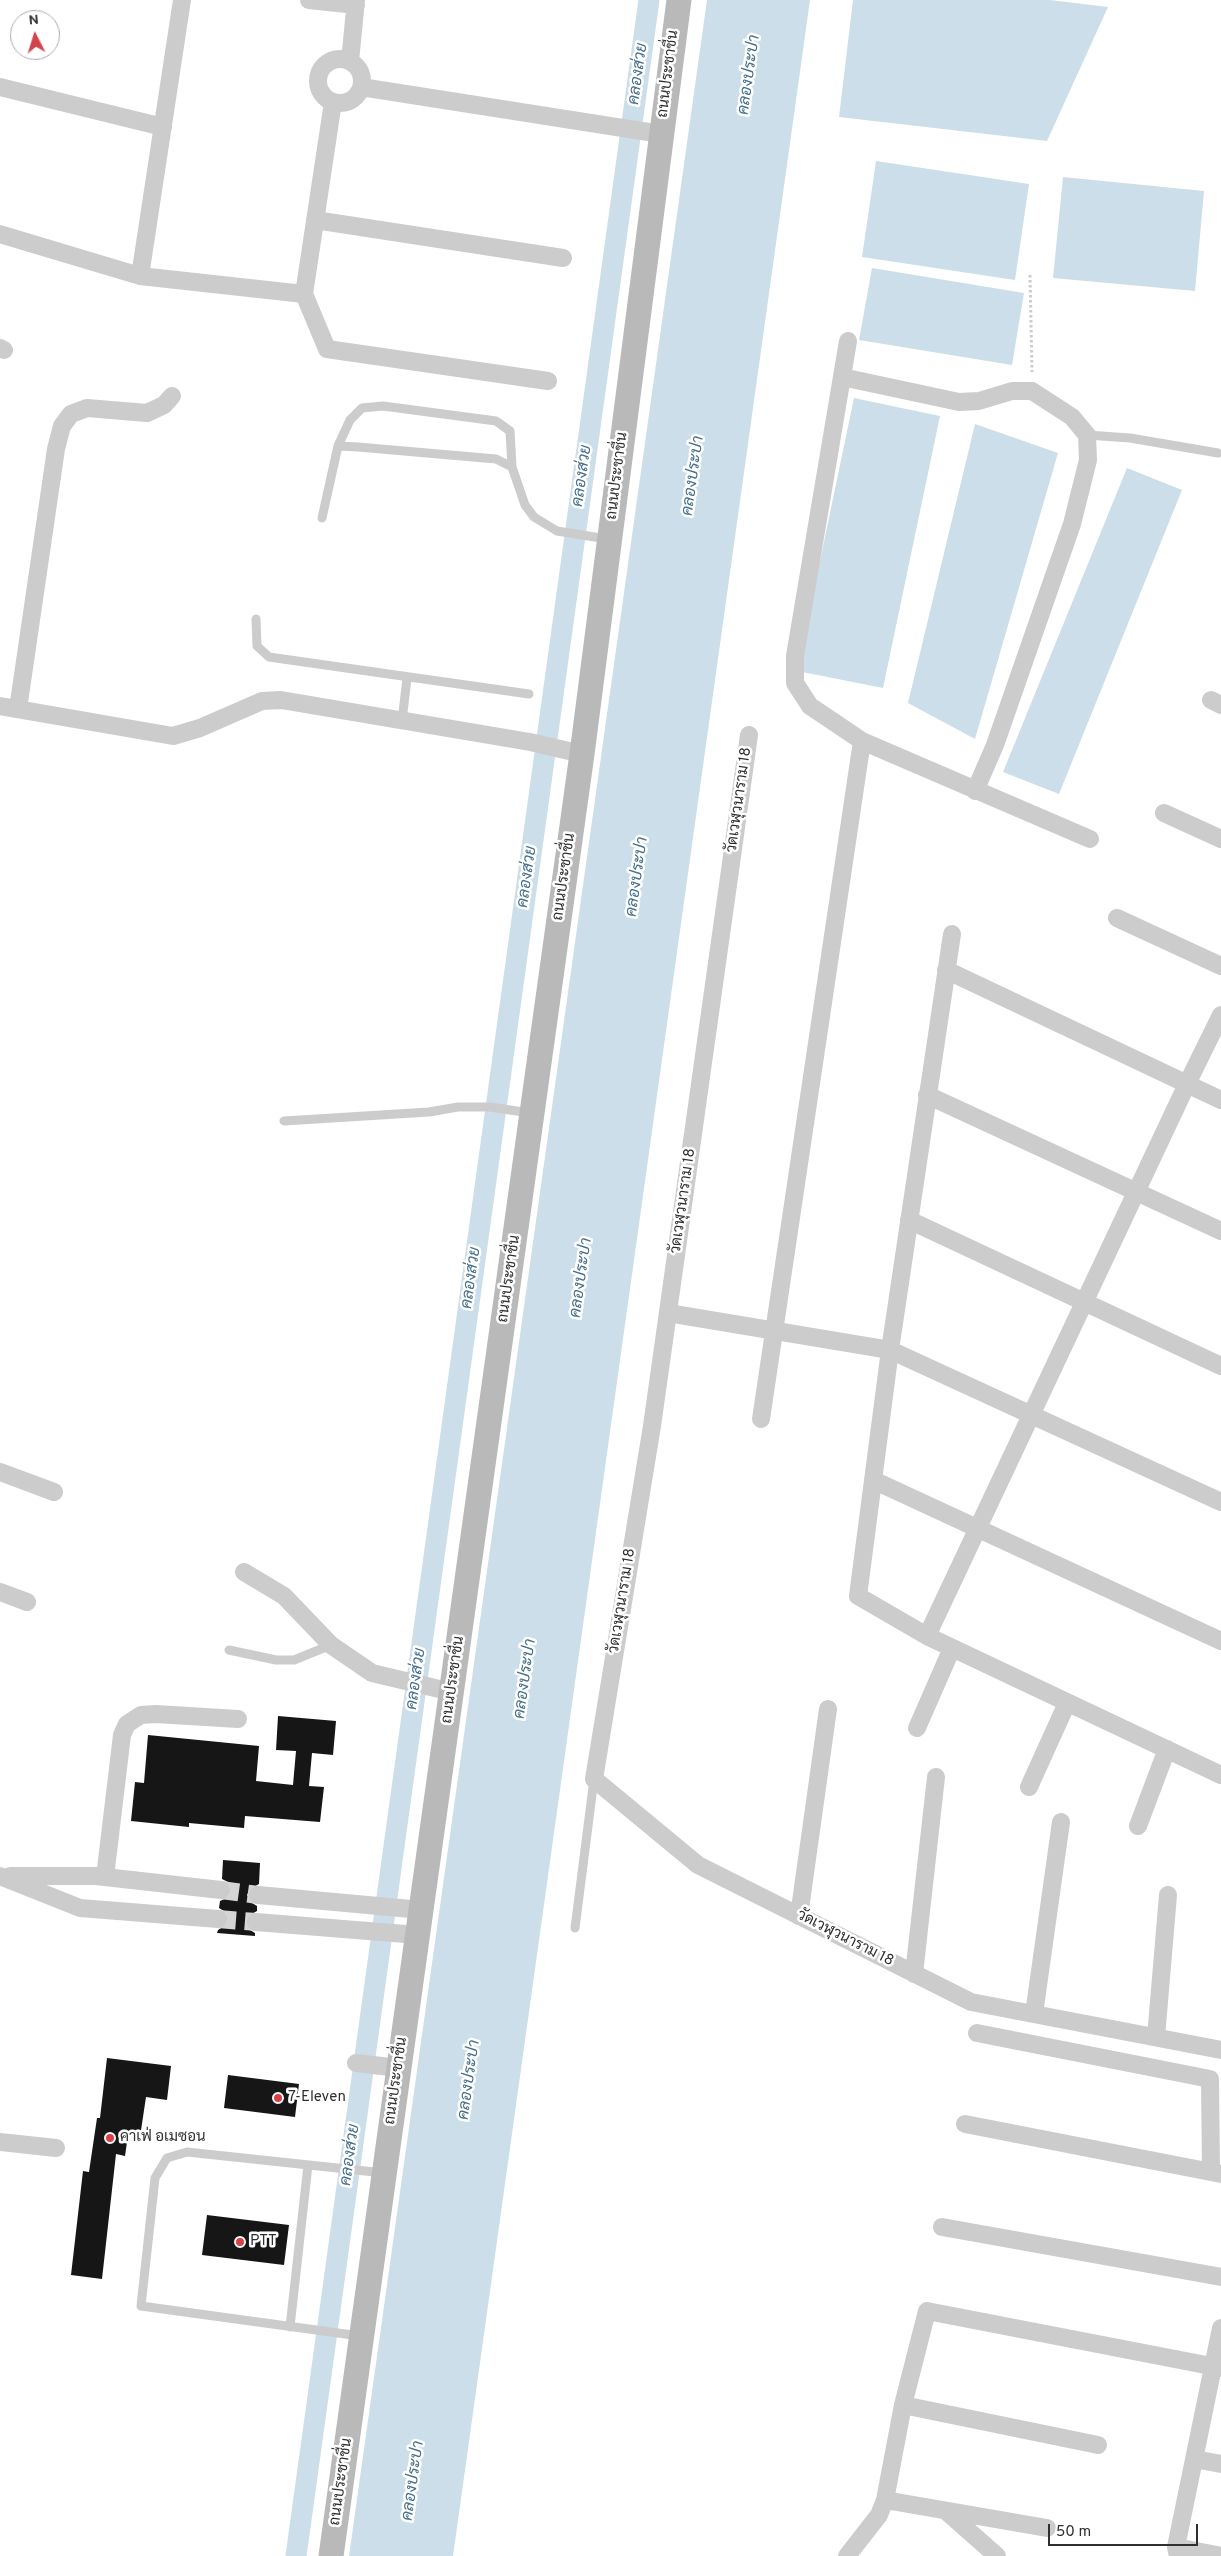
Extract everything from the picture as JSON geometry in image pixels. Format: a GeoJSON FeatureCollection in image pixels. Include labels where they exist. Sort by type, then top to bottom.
{"type":"FeatureCollection","features":[{"type":"Feature","properties":{"kind":"street"},"geometry":{"type":"LineString","coordinates":[[140,276],[182,0]]}},
{"type":"Feature","properties":{"kind":"street"},"geometry":{"type":"LineString","coordinates":[[309,0],[356,3],[350,61]]}},
{"type":"Feature","properties":{"kind":"street","name":"ถนนประชาชื่น"},"geometry":{"type":"LineString","coordinates":[[331,2556],[384,2173],[393,2067],[422,1910],[582,754],[610,539],[657,133],[679,0]]}},
{"type":"Feature","properties":{"kind":"street"},"geometry":{"type":"LineString","coordinates":[[335,59],[350,61],[361,72],[361,87],[353,99],[340,104],[326,99],[318,87],[319,73],[322,67],[335,59]]}},
{"type":"Feature","properties":{"kind":"street"},"geometry":{"type":"LineString","coordinates":[[0,87],[163,127]]}},
{"type":"Feature","properties":{"kind":"street"},"geometry":{"type":"LineString","coordinates":[[361,87],[657,133]]}},
{"type":"Feature","properties":{"kind":"street"},"geometry":{"type":"LineString","coordinates":[[333,102],[304,294],[328,349],[548,381]]}},
{"type":"Feature","properties":{"kind":"street"},"geometry":{"type":"LineString","coordinates":[[315,220],[563,258]]}},
{"type":"Feature","properties":{"kind":"street"},"geometry":{"type":"LineString","coordinates":[[0,234],[140,276],[304,294]]}},
{"type":"Feature","properties":{"kind":"street"},"geometry":{"type":"LineString","coordinates":[[848,341],[797,646],[796,684],[810,706],[862,741],[1090,839]]}},
{"type":"Feature","properties":{"kind":"street"},"geometry":{"type":"LineString","coordinates":[[842,377],[959,402],[979,402],[1012,391],[1032,390],[1072,416],[1087,435],[1088,460],[1072,524],[996,745],[975,791]]}},
{"type":"Feature","properties":{"kind":"street"},"geometry":{"type":"LineString","coordinates":[[18,709],[56,449],[62,426],[71,414],[87,408],[147,414],[164,405],[172,396]]}},
{"type":"Feature","properties":{"kind":"street"},"geometry":{"type":"LineString","coordinates":[[0,706],[172,736],[200,728],[262,701],[281,700],[530,742],[582,754]]}},
{"type":"Feature","properties":{"kind":"street","name":"วัดเวฬุวนาราม 18"},"geometry":{"type":"LineString","coordinates":[[749,735],[652,1426],[594,1780],[698,1865],[971,2002],[1221,2050]]}},
{"type":"Feature","properties":{"kind":"street"},"geometry":{"type":"LineString","coordinates":[[761,1419],[862,741]]}},
{"type":"Feature","properties":{"kind":"street"},"geometry":{"type":"LineString","coordinates":[[1164,812],[1221,839]]}},
{"type":"Feature","properties":{"kind":"street"},"geometry":{"type":"LineString","coordinates":[[1117,918],[1221,966]]}},
{"type":"Feature","properties":{"kind":"street"},"geometry":{"type":"LineString","coordinates":[[952,934],[890,1350],[858,1596],[927,1636],[1167,1749],[1220,1771]]}},
{"type":"Feature","properties":{"kind":"street"},"geometry":{"type":"LineString","coordinates":[[946,970],[1221,1100]]}},
{"type":"Feature","properties":{"kind":"street"},"geometry":{"type":"LineString","coordinates":[[927,1636],[1136,1191],[1221,1015]]}},
{"type":"Feature","properties":{"kind":"street"},"geometry":{"type":"LineString","coordinates":[[927,1095],[1221,1231]]}},
{"type":"Feature","properties":{"kind":"street"},"geometry":{"type":"LineString","coordinates":[[909,1220],[1221,1366]]}},
{"type":"Feature","properties":{"kind":"street"},"geometry":{"type":"LineString","coordinates":[[668,1313],[890,1350],[1221,1502]]}},
{"type":"Feature","properties":{"kind":"street"},"geometry":{"type":"LineString","coordinates":[[0,1472],[54,1492]]}},
{"type":"Feature","properties":{"kind":"street"},"geometry":{"type":"LineString","coordinates":[[873,1480],[1221,1641]]}},
{"type":"Feature","properties":{"kind":"street"},"geometry":{"type":"LineString","coordinates":[[244,1572],[284,1596],[331,1646],[372,1673],[452,1692]]}},
{"type":"Feature","properties":{"kind":"street"},"geometry":{"type":"LineString","coordinates":[[0,1592],[28,1602]]}},
{"type":"Feature","properties":{"kind":"street"},"geometry":{"type":"LineString","coordinates":[[917,1728],[952,1648]]}},
{"type":"Feature","properties":{"kind":"street"},"geometry":{"type":"LineString","coordinates":[[1029,1787],[1067,1702]]}},
{"type":"Feature","properties":{"kind":"street"},"geometry":{"type":"LineString","coordinates":[[799,1916],[828,1708]]}},
{"type":"Feature","properties":{"kind":"street"},"geometry":{"type":"LineString","coordinates":[[105,1877],[122,1735],[127,1724],[141,1715],[156,1714],[238,1719]]}},
{"type":"Feature","properties":{"kind":"street"},"geometry":{"type":"LineString","coordinates":[[1138,1826],[1167,1749]]}},
{"type":"Feature","properties":{"kind":"street"},"geometry":{"type":"LineString","coordinates":[[914,1974],[936,1777]]}},
{"type":"Feature","properties":{"kind":"street"},"geometry":{"type":"LineString","coordinates":[[1034,2014],[1061,1822]]}},
{"type":"Feature","properties":{"kind":"street"},"geometry":{"type":"LineString","coordinates":[[0,1876],[105,1877],[221,1890]]}},
{"type":"Feature","properties":{"kind":"street"},"geometry":{"type":"LineString","coordinates":[[0,1876],[80,1908],[218,1919]]}},
{"type":"Feature","properties":{"kind":"street"},"geometry":{"type":"LineString","coordinates":[[258,1894],[422,1910]]}},
{"type":"Feature","properties":{"kind":"street"},"geometry":{"type":"LineString","coordinates":[[1156,2037],[1168,1895]]}},
{"type":"Feature","properties":{"kind":"street"},"geometry":{"type":"LineString","coordinates":[[256,1922],[418,1935]]}},
{"type":"Feature","properties":{"kind":"street"},"geometry":{"type":"LineString","coordinates":[[965,2124],[1216,2173],[1210,2079],[978,2034]]}},
{"type":"Feature","properties":{"kind":"street"},"geometry":{"type":"LineString","coordinates":[[356,2063],[393,2067]]}},
{"type":"Feature","properties":{"kind":"street"},"geometry":{"type":"LineString","coordinates":[[0,2142],[56,2148]]}},
{"type":"Feature","properties":{"kind":"street"},"geometry":{"type":"LineString","coordinates":[[942,2226],[1221,2277]]}},
{"type":"Feature","properties":{"kind":"street"},"geometry":{"type":"LineString","coordinates":[[847,2556],[879,2515],[885,2500],[903,2405],[927,2311],[1217,2368]]}},
{"type":"Feature","properties":{"kind":"street"},"geometry":{"type":"LineString","coordinates":[[1221,2328],[1217,2368],[1194,2459],[1177,2552],[1221,2556]]}},
{"type":"Feature","properties":{"kind":"street"},"geometry":{"type":"LineString","coordinates":[[903,2405],[1098,2445]]}},
{"type":"Feature","properties":{"kind":"street"},"geometry":{"type":"LineString","coordinates":[[1194,2459],[1221,2464]]}},
{"type":"Feature","properties":{"kind":"street"},"geometry":{"type":"LineString","coordinates":[[885,2500],[1047,2528]]}},
{"type":"Feature","properties":{"kind":"street"},"geometry":{"type":"LineString","coordinates":[[946,2511],[997,2556]]}},
{"type":"Feature","properties":{"kind":"lane"},"geometry":{"type":"LineString","coordinates":[[322,518],[338,446],[350,420],[362,408],[383,406],[496,421],[510,431],[512,466],[525,505],[534,517],[557,531],[610,539]]}},
{"type":"Feature","properties":{"kind":"lane"},"geometry":{"type":"LineString","coordinates":[[1087,435],[1130,438],[1218,452]]}},
{"type":"Feature","properties":{"kind":"lane"},"geometry":{"type":"LineString","coordinates":[[338,446],[482,457],[496,459],[512,466]]}},
{"type":"Feature","properties":{"kind":"lane"},"geometry":{"type":"LineString","coordinates":[[256,619],[257,646],[269,657],[529,694]]}},
{"type":"Feature","properties":{"kind":"lane"},"geometry":{"type":"LineString","coordinates":[[402,721],[407,678]]}},
{"type":"Feature","properties":{"kind":"lane"},"geometry":{"type":"LineString","coordinates":[[284,1121],[429,1112],[458,1107],[490,1107],[532,1114]]}},
{"type":"Feature","properties":{"kind":"lane"},"geometry":{"type":"LineString","coordinates":[[229,1650],[276,1660],[294,1660],[331,1646]]}},
{"type":"Feature","properties":{"kind":"lane"},"geometry":{"type":"LineString","coordinates":[[575,1928],[594,1780]]}},
{"type":"Feature","properties":{"kind":"lane"},"geometry":{"type":"LineString","coordinates":[[362,2336],[141,2306],[155,2178],[167,2158],[188,2152],[384,2173]]}},
{"type":"Feature","properties":{"kind":"lane"},"geometry":{"type":"LineString","coordinates":[[294,2328],[313,2165]]}},
{"type":"Feature","properties":{"kind":"path"},"geometry":{"type":"LineString","coordinates":[[1030,275],[1032,390]]}},
{"type":"Feature","properties":{"kind":"water","name":"คลองประปา"},"geometry":{"type":"Polygon","coordinates":[[[707,0],[810,0],[453,2556],[349,2556],[707,0]]]}},
{"type":"Feature","properties":{"kind":"water"},"geometry":{"type":"Polygon","coordinates":[[[853,0],[1050,0],[1108,7],[1047,141],[839,117],[853,0]]]}},
{"type":"Feature","properties":{"kind":"water"},"geometry":{"type":"Polygon","coordinates":[[[876,161],[1029,184],[1015,280],[862,257],[876,161]]]}},
{"type":"Feature","properties":{"kind":"water"},"geometry":{"type":"Polygon","coordinates":[[[1063,177],[1204,191],[1195,291],[1053,278],[1063,177]]]}},
{"type":"Feature","properties":{"kind":"water"},"geometry":{"type":"Polygon","coordinates":[[[872,268],[1024,293],[1012,365],[859,340],[872,268]]]}},
{"type":"Feature","properties":{"kind":"water"},"geometry":{"type":"Polygon","coordinates":[[[854,398],[940,416],[883,688],[797,671],[854,398]]]}},
{"type":"Feature","properties":{"kind":"water"},"geometry":{"type":"Polygon","coordinates":[[[975,424],[1058,453],[975,739],[908,703],[975,424]]]}},
{"type":"Feature","properties":{"kind":"water"},"geometry":{"type":"Polygon","coordinates":[[[1127,468],[1182,490],[1059,794],[1003,772],[1127,468]]]}},
{"type":"Feature","properties":{"kind":"building"},"geometry":{"type":"Polygon","coordinates":[[[278,1716],[336,1721],[333,1755],[312,1753],[309,1786],[324,1787],[320,1822],[245,1816],[244,1828],[189,1823],[189,1827],[131,1821],[135,1782],[144,1783],[148,1735],[259,1746],[256,1781],[293,1785],[296,1751],[276,1750],[278,1716]]]}},
{"type":"Feature","properties":{"kind":"building"},"geometry":{"type":"Polygon","coordinates":[[[223,1860],[260,1863],[259,1884],[250,1889],[247,1895],[252,1903],[257,1906],[257,1911],[248,1916],[245,1922],[250,1930],[255,1933],[255,1936],[217,1933],[218,1930],[226,1925],[229,1919],[224,1911],[219,1908],[220,1901],[229,1897],[232,1891],[228,1882],[222,1879],[223,1860]]]}},
{"type":"Feature","properties":{"kind":"building"},"geometry":{"type":"Polygon","coordinates":[[[107,2058],[171,2066],[167,2100],[146,2097],[140,2137],[128,2135],[125,2156],[116,2154],[102,2279],[71,2275],[83,2171],[89,2172],[97,2118],[100,2118],[107,2058]]]}},
{"type":"Feature","properties":{"kind":"building"},"geometry":{"type":"Polygon","coordinates":[[[228,2075],[299,2084],[295,2117],[224,2108],[228,2075]]]}},
{"type":"Feature","properties":{"kind":"building"},"geometry":{"type":"Polygon","coordinates":[[[207,2215],[289,2225],[284,2265],[202,2255],[207,2215]]]}},
{"type":"Feature","properties":{"kind":"waterway","name":"คลองส่วย"},"geometry":{"type":"LineString","coordinates":[[296,2556],[649,0]]}},
{"type":"Feature","properties":{"kind":"tunnel"},"geometry":{"type":"LineString","coordinates":[[221,1890],[258,1895]]}},
{"type":"Feature","properties":{"kind":"tunnel"},"geometry":{"type":"LineString","coordinates":[[218,1919],[256,1922]]}},
{"type":"Feature","properties":{"kind":"place","name":"7-Eleven"},"geometry":{"type":"Point","coordinates":[278,2098]}},
{"type":"Feature","properties":{"kind":"place","name":"คาเฟ่ อเมซอน"},"geometry":{"type":"Point","coordinates":[110,2138]}},
{"type":"Feature","properties":{"kind":"place","name":"PTT"},"geometry":{"type":"Point","coordinates":[240,2242]}}]}
